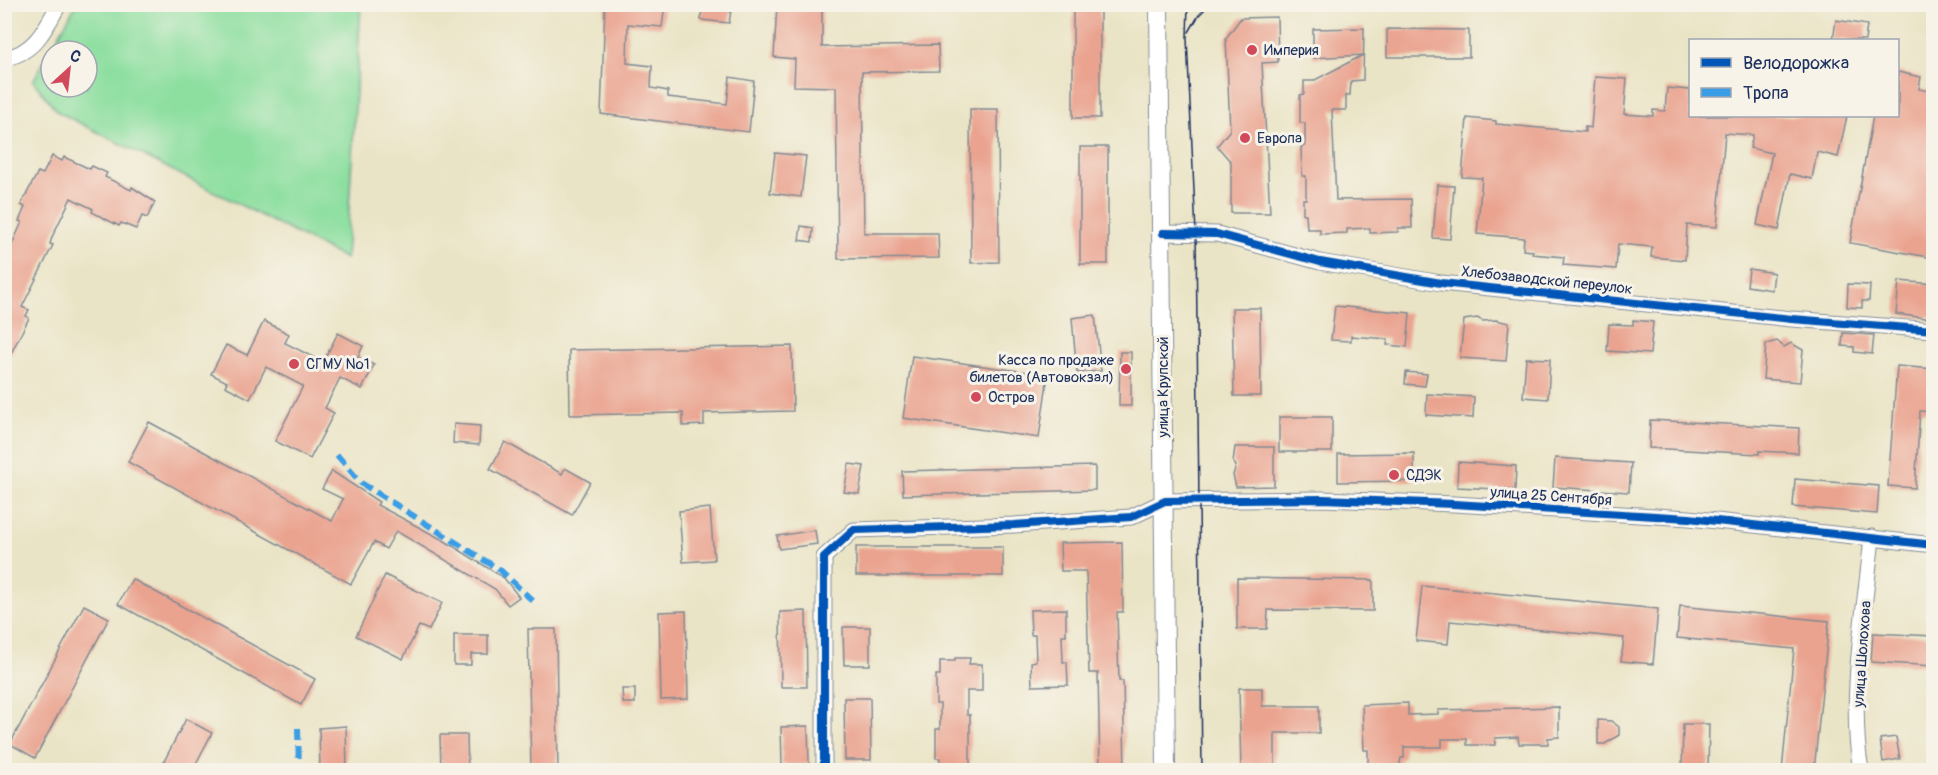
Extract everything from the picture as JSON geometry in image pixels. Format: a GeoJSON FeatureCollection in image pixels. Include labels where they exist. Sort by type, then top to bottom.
{"type":"FeatureCollection","features":[{"type":"Feature","properties":{"kind":"main road","name":"улица Крупской"},"geometry":{"type":"LineString","coordinates":[[1159,4],[1163,233],[1166,771]]}},
{"type":"Feature","properties":{"kind":"street"},"geometry":{"type":"LineString","coordinates":[[4,58],[16,57],[33,46],[60,4]]}},
{"type":"Feature","properties":{"kind":"street","name":"Хлебозаводской переулок"},"geometry":{"type":"LineString","coordinates":[[1163,233],[1217,234],[1320,262],[1441,283],[1780,318],[1934,330]]}},
{"type":"Feature","properties":{"kind":"street","name":"улица 25 Сентября"},"geometry":{"type":"LineString","coordinates":[[1164,501],[1322,499],[1454,504],[1689,518],[1934,544]]}},
{"type":"Feature","properties":{"kind":"street"},"geometry":{"type":"LineString","coordinates":[[824,771],[824,557],[854,530],[1014,525],[1131,518],[1164,501]]}},
{"type":"Feature","properties":{"kind":"street","name":"улица Шолохова"},"geometry":{"type":"LineString","coordinates":[[1861,771],[1857,752],[1858,674],[1872,537]]}},
{"type":"Feature","properties":{"kind":"street"},"geometry":{"type":"LineString","coordinates":[[1856,771],[1857,752]]}},
{"type":"Feature","properties":{"kind":"green space"},"geometry":{"type":"Polygon","coordinates":[[[76,5],[361,5],[346,259],[58,112],[48,99],[99,99],[99,39],[57,39],[76,5]]]}},
{"type":"Feature","properties":{"kind":"green space"},"geometry":{"type":"Polygon","coordinates":[[[39,70],[39,88],[33,81],[39,70]]]}},
{"type":"Feature","properties":{"kind":"building"},"geometry":{"type":"Polygon","coordinates":[[[605,4],[665,4],[662,27],[628,24],[627,63],[652,66],[651,88],[668,91],[668,97],[727,104],[730,77],[754,81],[749,132],[601,114],[605,4]]]}},
{"type":"Feature","properties":{"kind":"building"},"geometry":{"type":"Polygon","coordinates":[[[702,4],[732,4],[729,23],[701,20],[702,4]]]}},
{"type":"Feature","properties":{"kind":"building"},"geometry":{"type":"Polygon","coordinates":[[[777,4],[822,4],[822,47],[938,45],[939,71],[862,72],[864,233],[938,233],[939,258],[838,259],[836,87],[794,86],[795,59],[774,57],[777,4]]]}},
{"type":"Feature","properties":{"kind":"building"},"geometry":{"type":"Polygon","coordinates":[[[1073,4],[1100,4],[1100,118],[1073,118],[1073,4]]]}},
{"type":"Feature","properties":{"kind":"building","name":"Европа"},"geometry":{"type":"Polygon","coordinates":[[[1277,17],[1278,62],[1262,63],[1270,213],[1231,213],[1231,162],[1217,146],[1230,130],[1226,38],[1241,18],[1277,17]]]}},
{"type":"Feature","properties":{"kind":"building"},"geometry":{"type":"Polygon","coordinates":[[[1836,20],[1867,25],[1865,39],[1833,39],[1836,20]]]}},
{"type":"Feature","properties":{"kind":"building"},"geometry":{"type":"Polygon","coordinates":[[[1364,28],[1363,80],[1351,81],[1350,95],[1346,95],[1346,110],[1332,110],[1336,200],[1411,199],[1412,228],[1398,228],[1398,232],[1370,233],[1370,228],[1347,229],[1347,233],[1320,234],[1320,229],[1307,229],[1306,214],[1303,214],[1303,199],[1306,199],[1306,176],[1302,176],[1301,147],[1305,146],[1305,123],[1300,123],[1300,95],[1304,94],[1304,81],[1313,81],[1363,55],[1313,58],[1313,29],[1364,28]]]}},
{"type":"Feature","properties":{"kind":"building"},"geometry":{"type":"Polygon","coordinates":[[[1387,29],[1469,30],[1469,57],[1387,57],[1387,29]]]}},
{"type":"Feature","properties":{"kind":"building"},"geometry":{"type":"Polygon","coordinates":[[[1899,72],[1921,77],[1919,89],[1934,92],[1934,258],[1850,243],[1873,117],[1899,117],[1899,72]]]}},
{"type":"Feature","properties":{"kind":"building"},"geometry":{"type":"Polygon","coordinates":[[[1595,77],[1627,79],[1624,114],[1653,116],[1653,110],[1665,111],[1667,88],[1689,90],[1689,117],[1847,117],[1838,157],[1817,152],[1812,179],[1790,174],[1779,230],[1757,225],[1772,153],[1750,148],[1753,135],[1725,133],[1717,227],[1687,225],[1685,260],[1651,257],[1652,247],[1618,244],[1616,269],[1563,265],[1564,257],[1532,254],[1533,251],[1523,250],[1524,238],[1477,234],[1482,178],[1462,177],[1467,118],[1496,121],[1496,124],[1585,132],[1585,127],[1591,128],[1595,77]]]}},
{"type":"Feature","properties":{"kind":"building"},"geometry":{"type":"Polygon","coordinates":[[[970,109],[998,109],[999,262],[971,263],[970,109]]]}},
{"type":"Feature","properties":{"kind":"building"},"geometry":{"type":"Polygon","coordinates":[[[1080,147],[1108,147],[1108,264],[1080,264],[1080,147]]]}},
{"type":"Feature","properties":{"kind":"building"},"geometry":{"type":"Polygon","coordinates":[[[775,153],[806,156],[801,197],[770,193],[775,153]]]}},
{"type":"Feature","properties":{"kind":"building"},"geometry":{"type":"Polygon","coordinates":[[[52,156],[62,161],[64,157],[90,169],[92,166],[107,173],[105,177],[131,190],[132,187],[155,202],[147,218],[142,216],[136,229],[121,223],[119,226],[71,198],[52,237],[50,244],[53,245],[22,307],[29,310],[26,316],[29,318],[4,367],[4,263],[22,222],[19,221],[25,207],[21,205],[38,172],[43,174],[52,156]]]}},
{"type":"Feature","properties":{"kind":"building"},"geometry":{"type":"Polygon","coordinates":[[[1437,185],[1454,186],[1450,239],[1433,238],[1437,185]]]}},
{"type":"Feature","properties":{"kind":"building"},"geometry":{"type":"Polygon","coordinates":[[[801,226],[813,228],[812,242],[799,240],[801,226]]]}},
{"type":"Feature","properties":{"kind":"building"},"geometry":{"type":"Polygon","coordinates":[[[1749,269],[1774,273],[1772,290],[1747,286],[1749,269]]]}},
{"type":"Feature","properties":{"kind":"building"},"geometry":{"type":"Polygon","coordinates":[[[1899,281],[1934,284],[1934,316],[1925,318],[1896,314],[1899,281]]]}},
{"type":"Feature","properties":{"kind":"building"},"geometry":{"type":"Polygon","coordinates":[[[1848,284],[1870,285],[1869,301],[1862,301],[1862,308],[1847,307],[1848,284]]]}},
{"type":"Feature","properties":{"kind":"building"},"geometry":{"type":"Polygon","coordinates":[[[1335,306],[1410,313],[1407,347],[1387,345],[1388,339],[1351,336],[1351,341],[1331,340],[1335,306]]]}},
{"type":"Feature","properties":{"kind":"building"},"geometry":{"type":"Polygon","coordinates":[[[1232,308],[1260,308],[1261,396],[1234,396],[1232,308]]]}},
{"type":"Feature","properties":{"kind":"building"},"geometry":{"type":"Polygon","coordinates":[[[1095,315],[1101,371],[1077,373],[1072,318],[1095,315]]]}},
{"type":"Feature","properties":{"kind":"building"},"geometry":{"type":"Polygon","coordinates":[[[1477,318],[1483,321],[1496,320],[1509,323],[1506,361],[1460,358],[1464,320],[1477,318]]]}},
{"type":"Feature","properties":{"kind":"building"},"geometry":{"type":"Polygon","coordinates":[[[1633,320],[1653,322],[1650,354],[1607,351],[1609,324],[1633,325],[1633,320]]]}},
{"type":"Feature","properties":{"kind":"building","name":"СГМУ №1"},"geometry":{"type":"Polygon","coordinates":[[[264,321],[289,334],[285,343],[323,362],[338,333],[363,346],[358,357],[374,365],[362,389],[340,378],[325,408],[334,413],[310,459],[275,441],[303,386],[266,367],[250,399],[225,386],[227,382],[211,374],[226,345],[247,355],[264,321]]]}},
{"type":"Feature","properties":{"kind":"building"},"geometry":{"type":"Polygon","coordinates":[[[1843,333],[1874,335],[1872,354],[1854,352],[1854,347],[1842,346],[1843,333]]]}},
{"type":"Feature","properties":{"kind":"building"},"geometry":{"type":"Polygon","coordinates":[[[1777,341],[1784,347],[1791,343],[1803,350],[1800,382],[1763,379],[1766,344],[1777,341]]]}},
{"type":"Feature","properties":{"kind":"building"},"geometry":{"type":"Polygon","coordinates":[[[792,346],[793,411],[704,413],[704,425],[683,426],[683,413],[570,415],[569,350],[792,346]]]}},
{"type":"Feature","properties":{"kind":"building"},"geometry":{"type":"Polygon","coordinates":[[[1120,352],[1131,352],[1131,406],[1119,406],[1120,352]]]}},
{"type":"Feature","properties":{"kind":"building","name":"Остров"},"geometry":{"type":"Polygon","coordinates":[[[912,356],[1048,375],[1039,438],[903,418],[912,356]]]}},
{"type":"Feature","properties":{"kind":"building"},"geometry":{"type":"Polygon","coordinates":[[[1526,358],[1550,359],[1548,399],[1523,397],[1526,358]]]}},
{"type":"Feature","properties":{"kind":"building"},"geometry":{"type":"Polygon","coordinates":[[[1897,366],[1934,369],[1934,412],[1920,411],[1915,488],[1888,486],[1897,366]]]}},
{"type":"Feature","properties":{"kind":"building"},"geometry":{"type":"Polygon","coordinates":[[[1406,372],[1427,374],[1425,386],[1405,384],[1406,372]]]}},
{"type":"Feature","properties":{"kind":"building"},"geometry":{"type":"Polygon","coordinates":[[[1427,394],[1474,397],[1473,418],[1426,415],[1427,394]]]}},
{"type":"Feature","properties":{"kind":"building"},"geometry":{"type":"Polygon","coordinates":[[[1279,417],[1332,417],[1332,452],[1279,452],[1279,417]]]}},
{"type":"Feature","properties":{"kind":"building"},"geometry":{"type":"Polygon","coordinates":[[[1650,420],[1799,428],[1798,453],[1759,451],[1759,454],[1649,448],[1650,420]]]}},
{"type":"Feature","properties":{"kind":"building"},"geometry":{"type":"Polygon","coordinates":[[[149,422],[332,521],[343,499],[322,489],[332,471],[379,502],[377,505],[445,541],[504,578],[519,597],[508,605],[495,589],[396,531],[386,549],[374,542],[351,584],[128,462],[149,422]]]}},
{"type":"Feature","properties":{"kind":"building"},"geometry":{"type":"Polygon","coordinates":[[[454,424],[480,426],[479,445],[453,443],[454,424]]]}},
{"type":"Feature","properties":{"kind":"building"},"geometry":{"type":"Polygon","coordinates":[[[505,442],[562,474],[565,468],[590,482],[572,515],[490,469],[505,442]]]}},
{"type":"Feature","properties":{"kind":"building"},"geometry":{"type":"Polygon","coordinates":[[[1235,447],[1274,447],[1274,486],[1236,487],[1233,475],[1236,466],[1233,462],[1235,447]]]}},
{"type":"Feature","properties":{"kind":"building"},"geometry":{"type":"Polygon","coordinates":[[[1414,453],[1414,481],[1338,482],[1338,454],[1414,453]]]}},
{"type":"Feature","properties":{"kind":"building"},"geometry":{"type":"Polygon","coordinates":[[[1555,458],[1631,463],[1629,492],[1553,487],[1555,458]]]}},
{"type":"Feature","properties":{"kind":"building"},"geometry":{"type":"Polygon","coordinates":[[[1458,462],[1516,466],[1515,490],[1457,487],[1458,462]]]}},
{"type":"Feature","properties":{"kind":"building"},"geometry":{"type":"Polygon","coordinates":[[[849,464],[864,466],[859,494],[844,492],[849,464]]]}},
{"type":"Feature","properties":{"kind":"building"},"geometry":{"type":"Polygon","coordinates":[[[1095,466],[1095,490],[903,495],[902,471],[1095,466]]]}},
{"type":"Feature","properties":{"kind":"building"},"geometry":{"type":"Polygon","coordinates":[[[1795,479],[1879,486],[1877,514],[1793,507],[1795,479]]]}},
{"type":"Feature","properties":{"kind":"building"},"geometry":{"type":"Polygon","coordinates":[[[710,508],[714,560],[683,562],[679,511],[710,508]]]}},
{"type":"Feature","properties":{"kind":"building"},"geometry":{"type":"Polygon","coordinates":[[[815,530],[817,544],[779,549],[777,536],[815,530]]]}},
{"type":"Feature","properties":{"kind":"building"},"geometry":{"type":"Polygon","coordinates":[[[1122,542],[1123,612],[1117,612],[1119,681],[1123,681],[1125,771],[1100,771],[1098,673],[1089,673],[1086,571],[1061,571],[1060,543],[1122,542]]]}},
{"type":"Feature","properties":{"kind":"building"},"geometry":{"type":"Polygon","coordinates":[[[856,547],[1003,547],[1003,576],[856,576],[856,547]]]}},
{"type":"Feature","properties":{"kind":"building"},"geometry":{"type":"Polygon","coordinates":[[[385,575],[442,603],[429,630],[419,626],[403,659],[356,636],[385,575]]]}},
{"type":"Feature","properties":{"kind":"building"},"geometry":{"type":"Polygon","coordinates":[[[1237,578],[1373,580],[1373,611],[1268,610],[1267,629],[1237,629],[1237,578]]]}},
{"type":"Feature","properties":{"kind":"building"},"geometry":{"type":"Polygon","coordinates":[[[132,579],[315,679],[301,705],[118,604],[132,579]]]}},
{"type":"Feature","properties":{"kind":"building"},"geometry":{"type":"Polygon","coordinates":[[[1422,586],[1658,609],[1653,664],[1621,661],[1624,638],[1450,621],[1448,644],[1416,641],[1422,586]]]}},
{"type":"Feature","properties":{"kind":"building"},"geometry":{"type":"Polygon","coordinates":[[[84,605],[109,618],[35,758],[10,744],[84,605]]]}},
{"type":"Feature","properties":{"kind":"building"},"geometry":{"type":"Polygon","coordinates":[[[1680,606],[1829,621],[1814,771],[1782,771],[1794,649],[1677,638],[1680,606]]]}},
{"type":"Feature","properties":{"kind":"building"},"geometry":{"type":"Polygon","coordinates":[[[1066,609],[1066,635],[1062,635],[1063,662],[1067,662],[1068,685],[1032,686],[1031,662],[1036,661],[1035,635],[1031,635],[1030,610],[1066,609]]]}},
{"type":"Feature","properties":{"kind":"building"},"geometry":{"type":"Polygon","coordinates":[[[686,611],[688,699],[661,700],[659,612],[686,611]]]}},
{"type":"Feature","properties":{"kind":"building"},"geometry":{"type":"Polygon","coordinates":[[[806,611],[807,687],[781,687],[780,612],[806,611]]]}},
{"type":"Feature","properties":{"kind":"building"},"geometry":{"type":"Polygon","coordinates":[[[843,627],[870,627],[870,665],[844,665],[843,627]]]}},
{"type":"Feature","properties":{"kind":"building"},"geometry":{"type":"Polygon","coordinates":[[[528,629],[556,629],[558,771],[531,771],[528,629]]]}},
{"type":"Feature","properties":{"kind":"building"},"geometry":{"type":"Polygon","coordinates":[[[1873,633],[1934,636],[1934,666],[1871,662],[1873,633]]]}},
{"type":"Feature","properties":{"kind":"building"},"geometry":{"type":"Polygon","coordinates":[[[454,635],[488,635],[488,654],[471,654],[471,665],[454,665],[454,635]]]}},
{"type":"Feature","properties":{"kind":"building"},"geometry":{"type":"Polygon","coordinates":[[[955,658],[970,658],[969,664],[982,664],[982,691],[967,691],[967,715],[970,715],[970,770],[940,771],[940,758],[936,758],[936,729],[940,729],[940,704],[936,704],[936,675],[940,675],[940,661],[955,661],[955,658]]]}},
{"type":"Feature","properties":{"kind":"building"},"geometry":{"type":"Polygon","coordinates":[[[1239,688],[1262,688],[1262,706],[1319,706],[1319,733],[1275,733],[1275,771],[1241,771],[1239,688]]]}},
{"type":"Feature","properties":{"kind":"building"},"geometry":{"type":"Polygon","coordinates":[[[622,689],[635,689],[635,703],[623,703],[622,689]]]}},
{"type":"Feature","properties":{"kind":"building"},"geometry":{"type":"Polygon","coordinates":[[[844,698],[870,698],[871,760],[845,760],[844,698]]]}},
{"type":"Feature","properties":{"kind":"building"},"geometry":{"type":"Polygon","coordinates":[[[1408,703],[1408,715],[1438,714],[1438,710],[1559,707],[1559,737],[1548,738],[1548,744],[1519,744],[1518,737],[1495,738],[1496,745],[1467,745],[1467,739],[1442,739],[1442,747],[1404,747],[1404,758],[1401,758],[1398,771],[1368,771],[1368,750],[1364,750],[1362,705],[1408,703]]]}},
{"type":"Feature","properties":{"kind":"building"},"geometry":{"type":"Polygon","coordinates":[[[186,719],[212,733],[192,771],[159,771],[186,719]]]}},
{"type":"Feature","properties":{"kind":"building"},"geometry":{"type":"Polygon","coordinates":[[[1598,720],[1611,721],[1619,727],[1619,735],[1605,744],[1598,744],[1598,720]]]}},
{"type":"Feature","properties":{"kind":"building"},"geometry":{"type":"Polygon","coordinates":[[[1683,724],[1709,724],[1708,771],[1682,771],[1683,724]]]}},
{"type":"Feature","properties":{"kind":"building"},"geometry":{"type":"Polygon","coordinates":[[[346,726],[347,771],[320,771],[319,728],[346,726]]]}},
{"type":"Feature","properties":{"kind":"building"},"geometry":{"type":"Polygon","coordinates":[[[808,726],[809,764],[782,765],[781,727],[808,726]]]}},
{"type":"Feature","properties":{"kind":"building"},"geometry":{"type":"Polygon","coordinates":[[[440,735],[467,735],[468,771],[441,771],[440,735]]]}},
{"type":"Feature","properties":{"kind":"building"},"geometry":{"type":"Polygon","coordinates":[[[1896,737],[1900,759],[1883,762],[1880,739],[1896,737]]]}},
{"type":"Feature","properties":{"kind":"tram line"},"geometry":{"type":"LineString","coordinates":[[1188,4],[1187,38],[1196,234],[1202,770]]}},
{"type":"Feature","properties":{"kind":"tram line"},"geometry":{"type":"LineString","coordinates":[[1189,32],[1199,15],[1210,4]]}},
{"type":"Feature","properties":{"kind":"marked path"},"geometry":{"type":"LineString","coordinates":[[337,455],[361,483],[500,570],[534,602]]}},
{"type":"Feature","properties":{"kind":"marked path"},"geometry":{"type":"LineString","coordinates":[[298,728],[299,770]]}},
{"type":"Feature","properties":{"kind":"cycle path"},"geometry":{"type":"LineString","coordinates":[[1163,233],[1217,234],[1320,262],[1441,283],[1792,319],[1934,330]]}},
{"type":"Feature","properties":{"kind":"cycle path"},"geometry":{"type":"LineString","coordinates":[[824,770],[824,557],[854,530],[1014,525],[1131,517],[1165,501],[1322,499],[1454,504],[1689,518],[1934,545]]}},
{"type":"Feature","properties":{"kind":"place","name":"Империя"},"geometry":{"type":"Point","coordinates":[1252,50]}},
{"type":"Feature","properties":{"kind":"place","name":"Европа"},"geometry":{"type":"Point","coordinates":[1245,138]}},
{"type":"Feature","properties":{"kind":"place","name":"СГМУ №1"},"geometry":{"type":"Point","coordinates":[294,364]}},
{"type":"Feature","properties":{"kind":"place","name":"Касса по продаже билетов (Автовокзал)"},"geometry":{"type":"Point","coordinates":[1126,369]}},
{"type":"Feature","properties":{"kind":"place","name":"Остров"},"geometry":{"type":"Point","coordinates":[976,397]}},
{"type":"Feature","properties":{"kind":"place","name":"СДЭК"},"geometry":{"type":"Point","coordinates":[1394,475]}}]}
